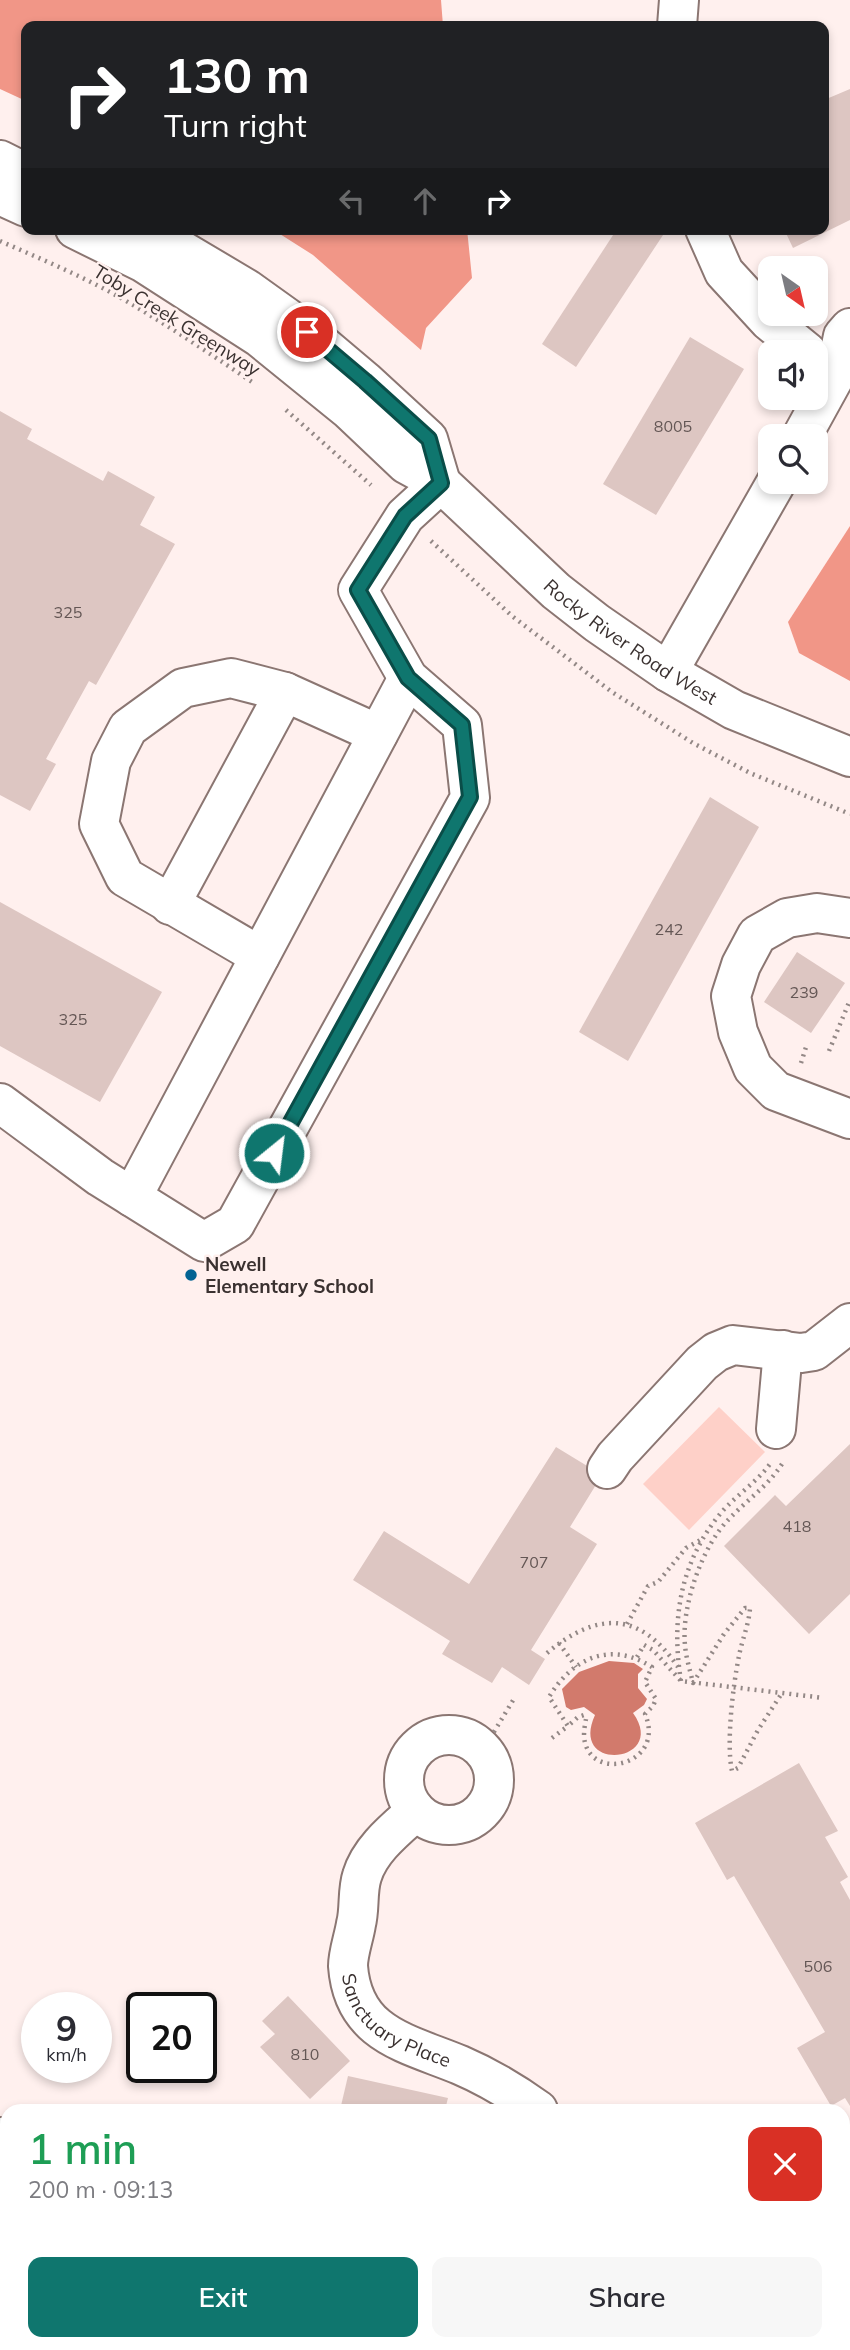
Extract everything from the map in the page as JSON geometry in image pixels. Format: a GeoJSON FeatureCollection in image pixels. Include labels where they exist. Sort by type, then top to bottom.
{"type":"FeatureCollection","features":[{"type":"Feature","properties":{"kind":"street"},"geometry":{"type":"LineString","coordinates":[[677,21],[679,0]]}},
{"type":"Feature","properties":{"kind":"street"},"geometry":{"type":"LineString","coordinates":[[0,160],[21,170]]}},
{"type":"Feature","properties":{"kind":"street"},"geometry":{"type":"LineString","coordinates":[[0,195],[21,205]]}},
{"type":"Feature","properties":{"kind":"street","name":"Rocky River Road West"},"geometry":{"type":"LineString","coordinates":[[87,235],[144,263],[259,337],[349,410],[406,464],[441,483],[556,591],[668,672],[734,710],[850,757]]}},
{"type":"Feature","properties":{"kind":"street"},"geometry":{"type":"LineString","coordinates":[[0,1103],[100,1177],[204,1242],[235,1224],[470,797],[462,725],[408,678],[358,590],[405,516],[441,483],[429,439],[307,332],[247,289],[156,235]]}},
{"type":"Feature","properties":{"kind":"street"},"geometry":{"type":"LineString","coordinates":[[708,235],[724,272],[769,321],[792,340]]}},
{"type":"Feature","properties":{"kind":"street"},"geometry":{"type":"LineString","coordinates":[[808,424],[834,368],[843,336],[850,328]]}},
{"type":"Feature","properties":{"kind":"street"},"geometry":{"type":"LineString","coordinates":[[668,672],[770,494]]}},
{"type":"Feature","properties":{"kind":"street"},"geometry":{"type":"LineString","coordinates":[[260,956],[125,877],[100,824],[111,761],[128,728],[183,688],[231,678],[285,692],[378,734]]}},
{"type":"Feature","properties":{"kind":"street"},"geometry":{"type":"LineString","coordinates":[[132,1197],[408,678]]}},
{"type":"Feature","properties":{"kind":"street"},"geometry":{"type":"LineString","coordinates":[[170,905],[285,692]]}},
{"type":"Feature","properties":{"kind":"street"},"geometry":{"type":"LineString","coordinates":[[850,918],[817,913],[787,918],[757,935],[741,965],[731,996],[738,1032],[753,1068],[776,1091],[850,1119]]}},
{"type":"Feature","properties":{"kind":"street"},"geometry":{"type":"LineString","coordinates":[[607,1469],[702,1363],[716,1352],[733,1345],[801,1353],[814,1351],[850,1323]]}},
{"type":"Feature","properties":{"kind":"street"},"geometry":{"type":"LineString","coordinates":[[777,1450],[783,1350]]}},
{"type":"Feature","properties":{"kind":"street"},"geometry":{"type":"LineString","coordinates":[[450,1735],[465,1737],[483,1750],[494,1769],[495,1784],[491,1798],[482,1811],[471,1820],[457,1825],[442,1825],[428,1820],[416,1811],[404,1784],[412,1755],[422,1744],[435,1737],[450,1735]]}},
{"type":"Feature","properties":{"kind":"street","name":"Sanctuary Place"},"geometry":{"type":"LineString","coordinates":[[416,1811],[381,1843],[362,1876],[358,1918],[348,1964],[355,1999],[369,2020],[384,2034],[508,2088],[530,2104]]}},
{"type":"Feature","properties":{"kind":"path","name":"Toby Creek Greenway"},"geometry":{"type":"LineString","coordinates":[[0,241],[71,272],[120,298],[178,332],[262,389]]}},
{"type":"Feature","properties":{"kind":"path"},"geometry":{"type":"LineString","coordinates":[[283,407],[512,616],[612,692],[693,743],[750,773],[850,814]]}},
{"type":"Feature","properties":{"kind":"path"},"geometry":{"type":"LineString","coordinates":[[829,1051],[850,1000]]}},
{"type":"Feature","properties":{"kind":"path"},"geometry":{"type":"LineString","coordinates":[[681,1681],[676,1631],[678,1609],[694,1557],[721,1514],[760,1476],[777,1450]]}},
{"type":"Feature","properties":{"kind":"path"},"geometry":{"type":"LineString","coordinates":[[692,1683],[685,1644],[685,1626],[695,1580],[716,1535],[727,1520],[765,1486],[777,1450]]}},
{"type":"Feature","properties":{"kind":"path"},"geometry":{"type":"LineString","coordinates":[[627,1624],[648,1586],[658,1582],[686,1548],[705,1537]]}},
{"type":"Feature","properties":{"kind":"path"},"geometry":{"type":"LineString","coordinates":[[692,1683],[724,1634],[748,1607],[751,1610],[738,1659],[735,1688],[732,1771],[737,1768],[782,1693]]}},
{"type":"Feature","properties":{"kind":"path"},"geometry":{"type":"LineString","coordinates":[[547,1653],[577,1632],[596,1625],[627,1624],[657,1640],[679,1668]]}},
{"type":"Feature","properties":{"kind":"path"},"geometry":{"type":"LineString","coordinates":[[559,1643],[576,1667]]}},
{"type":"Feature","properties":{"kind":"path"},"geometry":{"type":"LineString","coordinates":[[637,1657],[644,1645],[653,1650],[681,1681],[824,1698]]}},
{"type":"Feature","properties":{"kind":"path"},"geometry":{"type":"LineString","coordinates":[[552,1738],[584,1715],[584,1735],[594,1757],[607,1764],[619,1765],[633,1759],[644,1749],[649,1736],[649,1724],[645,1714],[656,1699],[645,1682],[652,1667],[637,1657],[622,1654],[599,1655],[576,1667],[559,1680],[549,1697],[568,1726]]}},
{"type":"Feature","properties":{"kind":"path"},"geometry":{"type":"LineString","coordinates":[[483,1750],[515,1697]]}},
{"type":"Feature","properties":{"kind":"shaded area"},"geometry":{"type":"Polygon","coordinates":[[[0,0],[441,0],[443,21],[21,21],[21,99],[0,89],[0,0]]]}},
{"type":"Feature","properties":{"kind":"shaded area"},"geometry":{"type":"Polygon","coordinates":[[[281,235],[468,235],[472,278],[426,328],[421,350],[313,255],[281,235]]]}},
{"type":"Feature","properties":{"kind":"shaded area"},"geometry":{"type":"Polygon","coordinates":[[[850,526],[850,681],[799,653],[788,622],[850,526]]]}},
{"type":"Feature","properties":{"kind":"shaded area"},"geometry":{"type":"Polygon","coordinates":[[[719,1407],[765,1452],[689,1530],[643,1484],[719,1407]]]}},
{"type":"Feature","properties":{"kind":"shaded area"},"geometry":{"type":"Polygon","coordinates":[[[609,1661],[634,1663],[643,1669],[638,1674],[638,1688],[647,1699],[644,1705],[633,1713],[641,1730],[638,1743],[630,1751],[617,1755],[605,1753],[595,1747],[590,1734],[595,1715],[584,1707],[571,1710],[566,1707],[562,1689],[579,1672],[609,1661]]]}},
{"type":"Feature","properties":{"kind":"building"},"geometry":{"type":"Polygon","coordinates":[[[850,89],[850,220],[829,230],[829,98],[850,89]]]}},
{"type":"Feature","properties":{"kind":"building"},"geometry":{"type":"Polygon","coordinates":[[[613,235],[663,235],[576,367],[542,344],[613,235]]]}},
{"type":"Feature","properties":{"kind":"building"},"geometry":{"type":"Polygon","coordinates":[[[787,235],[819,235],[793,248],[787,235]]]}},
{"type":"Feature","properties":{"kind":"building"},"geometry":{"type":"Polygon","coordinates":[[[690,337],[744,369],[656,515],[603,484],[690,337]]]}},
{"type":"Feature","properties":{"kind":"building"},"geometry":{"type":"Polygon","coordinates":[[[0,411],[32,429],[27,439],[103,481],[108,471],[155,497],[140,525],[175,544],[96,685],[89,681],[46,759],[56,764],[30,811],[0,795],[0,411]]]}},
{"type":"Feature","properties":{"kind":"building"},"geometry":{"type":"Polygon","coordinates":[[[710,797],[759,827],[628,1061],[579,1032],[710,797]]]}},
{"type":"Feature","properties":{"kind":"building"},"geometry":{"type":"Polygon","coordinates":[[[0,902],[162,992],[100,1102],[0,1046],[0,902]]]}},
{"type":"Feature","properties":{"kind":"building"},"geometry":{"type":"Polygon","coordinates":[[[797,952],[845,983],[811,1033],[764,1002],[797,952]]]}},
{"type":"Feature","properties":{"kind":"building"},"geometry":{"type":"Polygon","coordinates":[[[850,1444],[850,1594],[809,1634],[724,1546],[775,1495],[786,1506],[850,1444]]]}},
{"type":"Feature","properties":{"kind":"building"},"geometry":{"type":"Polygon","coordinates":[[[556,1447],[602,1475],[570,1527],[597,1544],[531,1650],[545,1659],[529,1685],[502,1667],[492,1683],[442,1654],[450,1641],[353,1580],[384,1531],[469,1584],[556,1447]]]}},
{"type":"Feature","properties":{"kind":"building"},"geometry":{"type":"Polygon","coordinates":[[[799,1763],[838,1831],[825,1837],[848,1877],[840,1882],[850,1900],[850,2104],[845,2098],[830,2104],[797,2048],[825,2032],[734,1876],[727,1880],[695,1823],[799,1763]]]}},
{"type":"Feature","properties":{"kind":"building"},"geometry":{"type":"Polygon","coordinates":[[[288,1996],[350,2061],[310,2099],[260,2047],[275,2034],[262,2021],[288,1996]]]}},
{"type":"Feature","properties":{"kind":"building"},"geometry":{"type":"Polygon","coordinates":[[[348,2076],[448,2098],[446,2104],[341,2104],[348,2076]]]}},
{"type":"Feature","properties":{"kind":"place","name":"Newell Elementary School"},"geometry":{"type":"Point","coordinates":[191,1275]}},
{"type":"Feature","properties":{"kind":"route"},"geometry":{"type":"LineString","coordinates":[[274,1153],[470,797],[462,725],[408,678],[358,590],[405,516],[441,483],[429,439],[307,332]]}}]}
